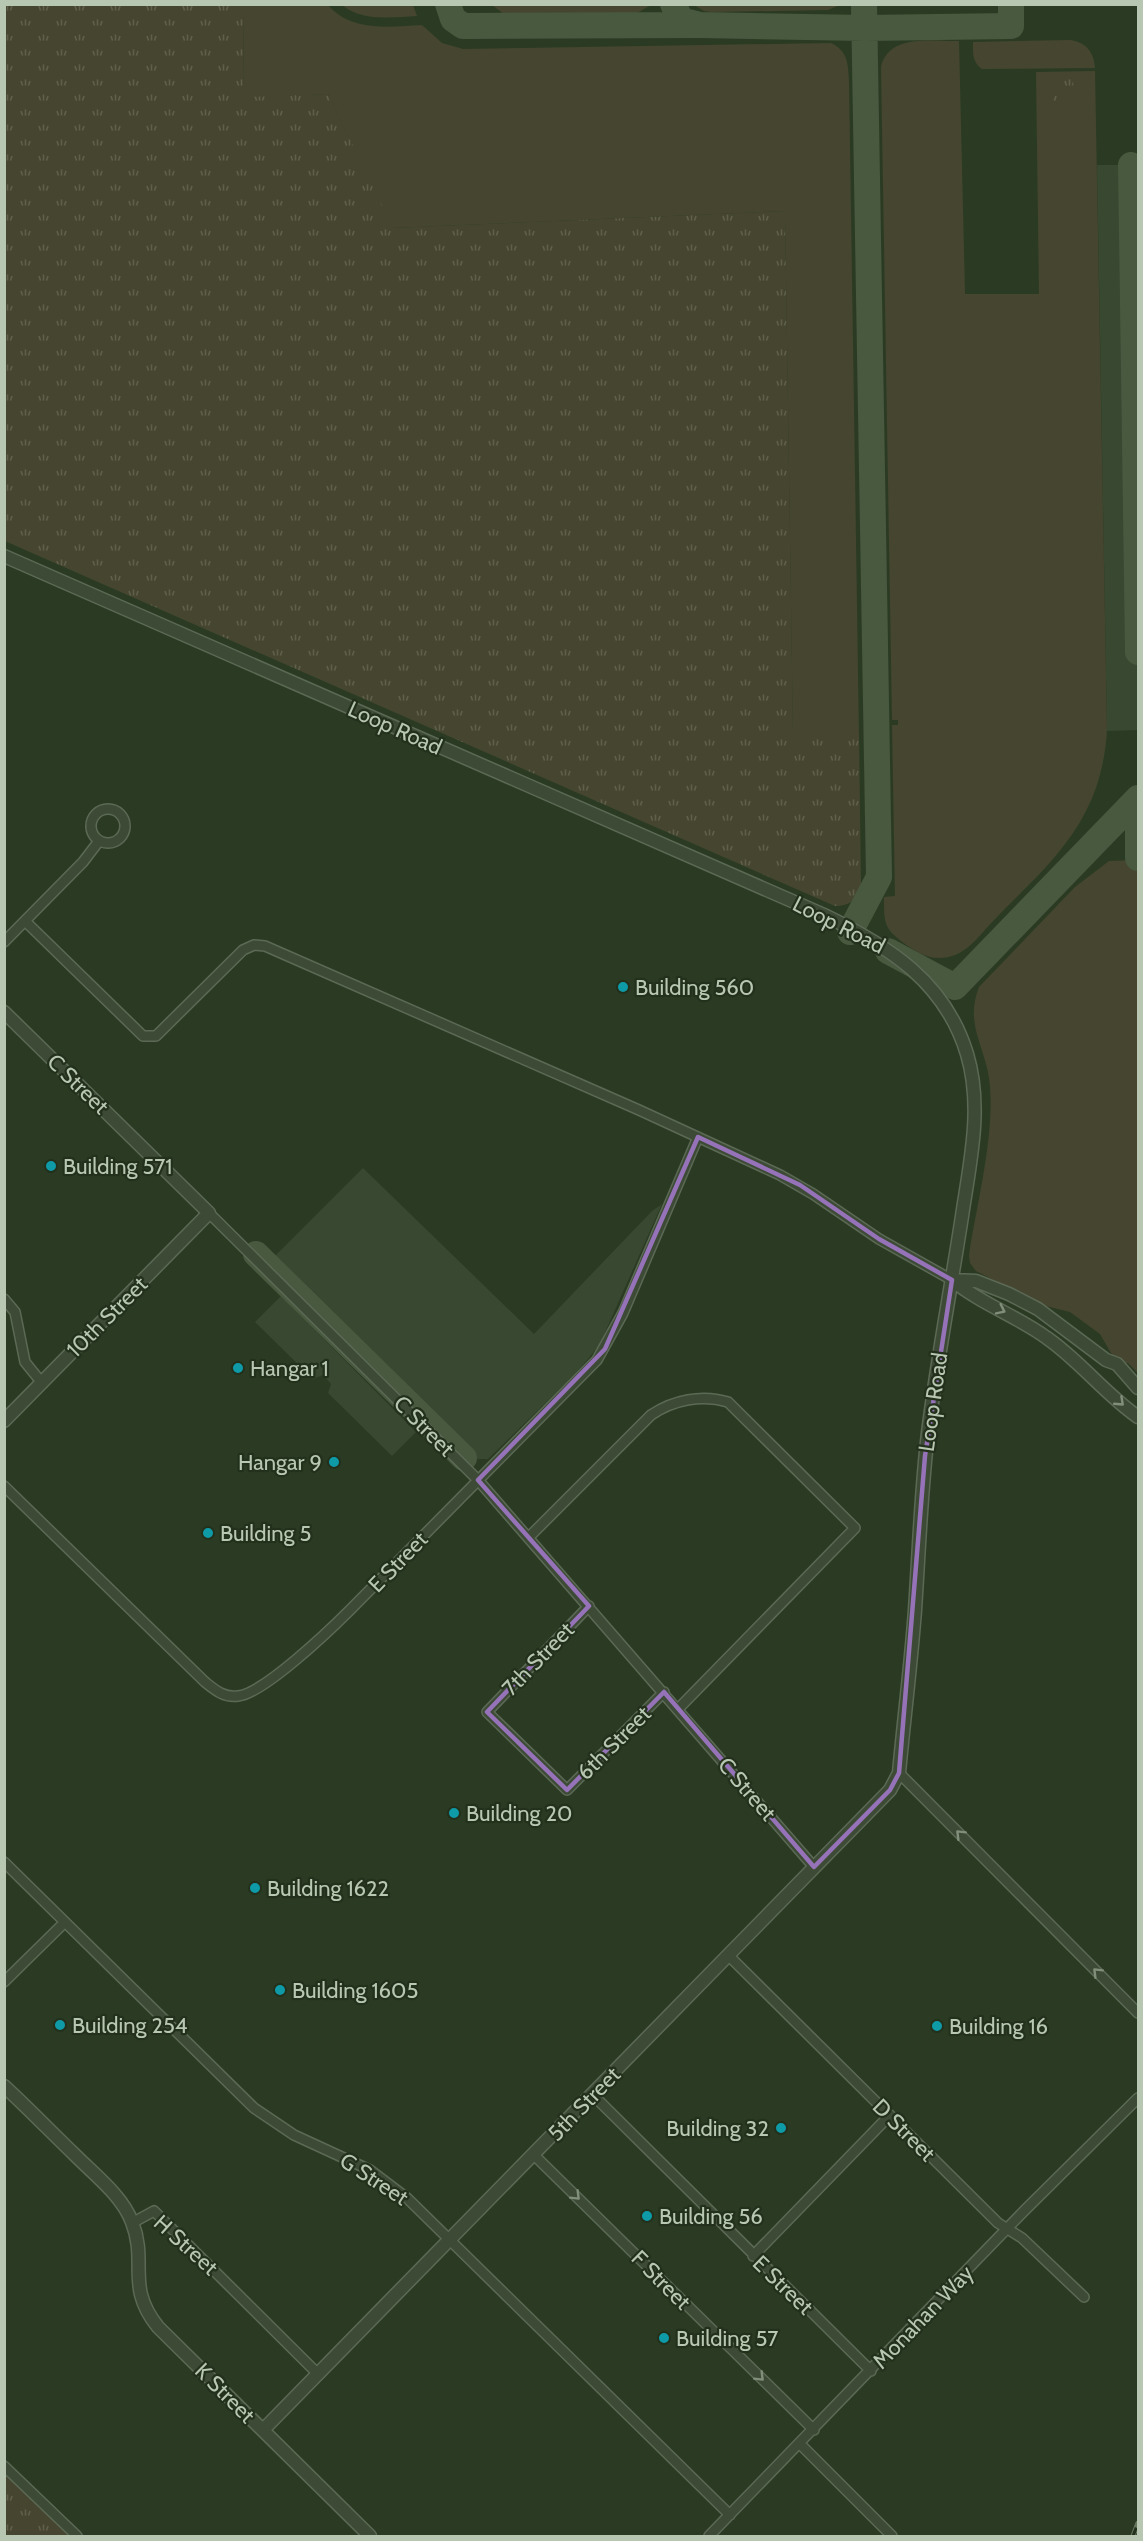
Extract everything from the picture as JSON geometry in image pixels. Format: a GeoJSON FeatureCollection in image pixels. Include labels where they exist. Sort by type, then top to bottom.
{"type":"FeatureCollection","features":[{"type":"Feature","properties":{"kind":"street","name":"Loop Road"},"geometry":{"type":"LineString","coordinates":[[4,556],[868,936],[910,966],[943,1005],[960,1035],[972,1075],[975,1094],[974,1131],[925,1456],[914,1626],[899,1773]]}},
{"type":"Feature","properties":{"kind":"street"},"geometry":{"type":"LineString","coordinates":[[4,942],[83,862],[99,841]]}},
{"type":"Feature","properties":{"kind":"street"},"geometry":{"type":"LineString","coordinates":[[25,921],[143,1036],[156,1036],[238,955],[249,947],[260,945],[698,1137],[800,1185],[879,1239],[952,1280],[971,1296],[1008,1313],[1048,1339],[1138,1417]]}},
{"type":"Feature","properties":{"kind":"street","name":"C Street"},"geometry":{"type":"LineString","coordinates":[[4,1012],[478,1480],[590,1606],[814,1867]]}},
{"type":"Feature","properties":{"kind":"street","name":"E Street"},"geometry":{"type":"LineString","coordinates":[[4,1486],[205,1682],[222,1694],[234,1697],[256,1690],[323,1636],[586,1373],[605,1348],[620,1319],[698,1137]]}},
{"type":"Feature","properties":{"kind":"street","name":"10th Street"},"geometry":{"type":"LineString","coordinates":[[4,1421],[209,1213]]}},
{"type":"Feature","properties":{"kind":"street"},"geometry":{"type":"LineString","coordinates":[[952,1280],[976,1281],[1028,1304],[1062,1326],[1106,1360],[1118,1375],[1138,1393]]}},
{"type":"Feature","properties":{"kind":"street"},"geometry":{"type":"LineString","coordinates":[[4,1299],[16,1318],[25,1362],[42,1383]]}},
{"type":"Feature","properties":{"kind":"street"},"geometry":{"type":"LineString","coordinates":[[1106,1360],[1117,1364],[1138,1388]]}},
{"type":"Feature","properties":{"kind":"street"},"geometry":{"type":"LineString","coordinates":[[529,1537],[651,1415],[670,1404],[702,1398],[714,1398],[728,1402],[855,1528],[678,1709]]}},
{"type":"Feature","properties":{"kind":"street","name":"7th Street"},"geometry":{"type":"LineString","coordinates":[[487,1712],[590,1606]]}},
{"type":"Feature","properties":{"kind":"street","name":"6th Street"},"geometry":{"type":"LineString","coordinates":[[487,1712],[567,1790],[664,1692]]}},
{"type":"Feature","properties":{"kind":"street"},"geometry":{"type":"LineString","coordinates":[[899,1773],[1138,2013]]}},
{"type":"Feature","properties":{"kind":"street","name":"5th Street"},"geometry":{"type":"LineString","coordinates":[[263,2430],[890,1790],[899,1773]]}},
{"type":"Feature","properties":{"kind":"street","name":"G Street"},"geometry":{"type":"LineString","coordinates":[[4,1862],[254,2108],[294,2135],[347,2158],[381,2177],[407,2198],[730,2516]]}},
{"type":"Feature","properties":{"kind":"street"},"geometry":{"type":"LineString","coordinates":[[4,1982],[65,1922]]}},
{"type":"Feature","properties":{"kind":"street","name":"D Street"},"geometry":{"type":"LineString","coordinates":[[729,1956],[998,2223],[1022,2238],[1084,2297]]}},
{"type":"Feature","properties":{"kind":"street","name":"H Street"},"geometry":{"type":"LineString","coordinates":[[4,2086],[114,2193],[132,2223],[154,2211],[318,2374]]}},
{"type":"Feature","properties":{"kind":"street","name":"E Street"},"geometry":{"type":"LineString","coordinates":[[593,2095],[871,2371]]}},
{"type":"Feature","properties":{"kind":"street","name":"Monahan Way"},"geometry":{"type":"LineString","coordinates":[[709,2536],[1138,2098]]}},
{"type":"Feature","properties":{"kind":"street"},"geometry":{"type":"LineString","coordinates":[[753,2256],[890,2115]]}},
{"type":"Feature","properties":{"kind":"street","name":"F Street"},"geometry":{"type":"LineString","coordinates":[[534,2155],[814,2430]]}},
{"type":"Feature","properties":{"kind":"street","name":"K Street"},"geometry":{"type":"LineString","coordinates":[[132,2223],[138,2244],[138,2287],[147,2312],[158,2326],[370,2536]]}},
{"type":"Feature","properties":{"kind":"street"},"geometry":{"type":"LineString","coordinates":[[800,2444],[892,2536]]}},
{"type":"Feature","properties":{"kind":"street"},"geometry":{"type":"LineString","coordinates":[[4,2466],[77,2536]]}},
{"type":"Feature","properties":{"kind":"highlighted area"},"geometry":{"type":"Polygon","coordinates":[[[698,1137],[800,1185],[879,1239],[952,1280],[925,1456],[899,1773],[890,1790],[814,1867],[664,1692],[567,1790],[487,1712],[589,1606],[478,1480],[605,1349],[698,1137]]]}},
{"type":"Feature","properties":{"kind":"shaded area"},"geometry":{"type":"Polygon","coordinates":[[[1097,165],[1138,165],[1138,730],[1107,731],[1097,165]]]}},
{"type":"Feature","properties":{"kind":"shaded area"},"geometry":{"type":"Polygon","coordinates":[[[363,1168],[534,1334],[652,1211],[662,1204],[599,1346],[576,1373],[488,1459],[475,1459],[273,1258],[363,1168]]]}},
{"type":"Feature","properties":{"kind":"shaded area"},"geometry":{"type":"Polygon","coordinates":[[[281,1296],[416,1432],[392,1456],[328,1393],[331,1384],[323,1375],[313,1379],[255,1322],[281,1296]]]}},
{"type":"Feature","properties":{"kind":"green space"},"geometry":{"type":"Polygon","coordinates":[[[5,4],[243,5],[244,97],[328,94],[393,228],[785,211],[793,737],[859,737],[861,889],[854,900],[848,904],[835,906],[5,541],[5,4]]]}},
{"type":"Feature","properties":{"kind":"green space"},"geometry":{"type":"Polygon","coordinates":[[[243,5],[328,5],[337,14],[359,24],[384,27],[422,25],[442,43],[463,49],[831,43],[841,50],[847,64],[849,81],[859,738],[793,737],[785,211],[392,228],[328,94],[244,98],[243,5]]]}},
{"type":"Feature","properties":{"kind":"green space"},"geometry":{"type":"Polygon","coordinates":[[[342,5],[413,5],[417,16],[368,16],[342,5]]]}},
{"type":"Feature","properties":{"kind":"green space"},"geometry":{"type":"Polygon","coordinates":[[[492,5],[651,5],[637,13],[520,15],[504,14],[492,5]]]}},
{"type":"Feature","properties":{"kind":"green space"},"geometry":{"type":"Polygon","coordinates":[[[694,5],[840,5],[828,10],[711,12],[694,5]]]}},
{"type":"Feature","properties":{"kind":"green space"},"geometry":{"type":"Polygon","coordinates":[[[1071,40],[1089,50],[1095,68],[982,69],[974,57],[973,42],[1071,40]]]}},
{"type":"Feature","properties":{"kind":"green space"},"geometry":{"type":"Polygon","coordinates":[[[959,41],[965,294],[1039,294],[1036,72],[1095,71],[1107,731],[1098,782],[1086,811],[1068,841],[972,944],[955,955],[936,958],[919,953],[894,935],[887,926],[884,914],[884,897],[895,896],[892,725],[898,725],[898,720],[892,720],[881,67],[886,56],[902,44],[959,41]]]}},
{"type":"Feature","properties":{"kind":"green space"},"geometry":{"type":"Polygon","coordinates":[[[1053,78],[1073,78],[1074,103],[1053,103],[1053,78]]]}},
{"type":"Feature","properties":{"kind":"green space"},"geometry":{"type":"Polygon","coordinates":[[[1138,860],[1138,1373],[1128,1363],[1121,1363],[1111,1353],[1100,1334],[1070,1312],[1042,1305],[976,1271],[970,1263],[969,1255],[985,1163],[990,1115],[988,1072],[974,1020],[975,999],[979,987],[1075,887],[1109,861],[1138,860]]]}},
{"type":"Feature","properties":{"kind":"green space"},"geometry":{"type":"Polygon","coordinates":[[[4,2473],[69,2536],[5,2536],[4,2473]]]}},
{"type":"Feature","properties":{"kind":"taxiway"},"geometry":{"type":"LineString","coordinates":[[448,4],[453,19],[463,26],[697,25]]}},
{"type":"Feature","properties":{"kind":"taxiway"},"geometry":{"type":"LineString","coordinates":[[673,4],[681,20],[700,25],[865,28],[1011,26],[1011,4]]}},
{"type":"Feature","properties":{"kind":"taxiway"},"geometry":{"type":"LineString","coordinates":[[850,932],[879,877],[864,4]]}},
{"type":"Feature","properties":{"kind":"taxiway"},"geometry":{"type":"LineString","coordinates":[[1131,165],[1138,652]]}},
{"type":"Feature","properties":{"kind":"taxiway"},"geometry":{"type":"LineString","coordinates":[[888,951],[955,987],[1138,798]]}},
{"type":"Feature","properties":{"kind":"taxiway"},"geometry":{"type":"LineString","coordinates":[[1138,821],[1138,858]]}},
{"type":"Feature","properties":{"kind":"taxiway"},"geometry":{"type":"LineString","coordinates":[[256,1254],[464,1458]]}},
{"type":"Feature","properties":{"kind":"railway"},"geometry":{"type":"LineString","coordinates":[[1133,2536],[1138,2523]]}},
{"type":"Feature","properties":{"kind":"place","name":"Building 560"},"geometry":{"type":"Point","coordinates":[623,987]}},
{"type":"Feature","properties":{"kind":"place","name":"Building 571"},"geometry":{"type":"Point","coordinates":[51,1166]}},
{"type":"Feature","properties":{"kind":"place","name":"Hangar 1"},"geometry":{"type":"Point","coordinates":[238,1368]}},
{"type":"Feature","properties":{"kind":"place","name":"Hangar 9"},"geometry":{"type":"Point","coordinates":[334,1462]}},
{"type":"Feature","properties":{"kind":"place","name":"Building 5"},"geometry":{"type":"Point","coordinates":[208,1533]}},
{"type":"Feature","properties":{"kind":"place","name":"Building 20"},"geometry":{"type":"Point","coordinates":[454,1813]}},
{"type":"Feature","properties":{"kind":"place","name":"Building 1622"},"geometry":{"type":"Point","coordinates":[255,1888]}},
{"type":"Feature","properties":{"kind":"place","name":"Building 1605"},"geometry":{"type":"Point","coordinates":[280,1990]}},
{"type":"Feature","properties":{"kind":"place","name":"Building 254"},"geometry":{"type":"Point","coordinates":[60,2025]}},
{"type":"Feature","properties":{"kind":"place","name":"Building 16"},"geometry":{"type":"Point","coordinates":[937,2026]}},
{"type":"Feature","properties":{"kind":"place","name":"Building 32"},"geometry":{"type":"Point","coordinates":[781,2128]}},
{"type":"Feature","properties":{"kind":"place","name":"Building 56"},"geometry":{"type":"Point","coordinates":[647,2216]}},
{"type":"Feature","properties":{"kind":"place","name":"Building 57"},"geometry":{"type":"Point","coordinates":[664,2338]}}]}
